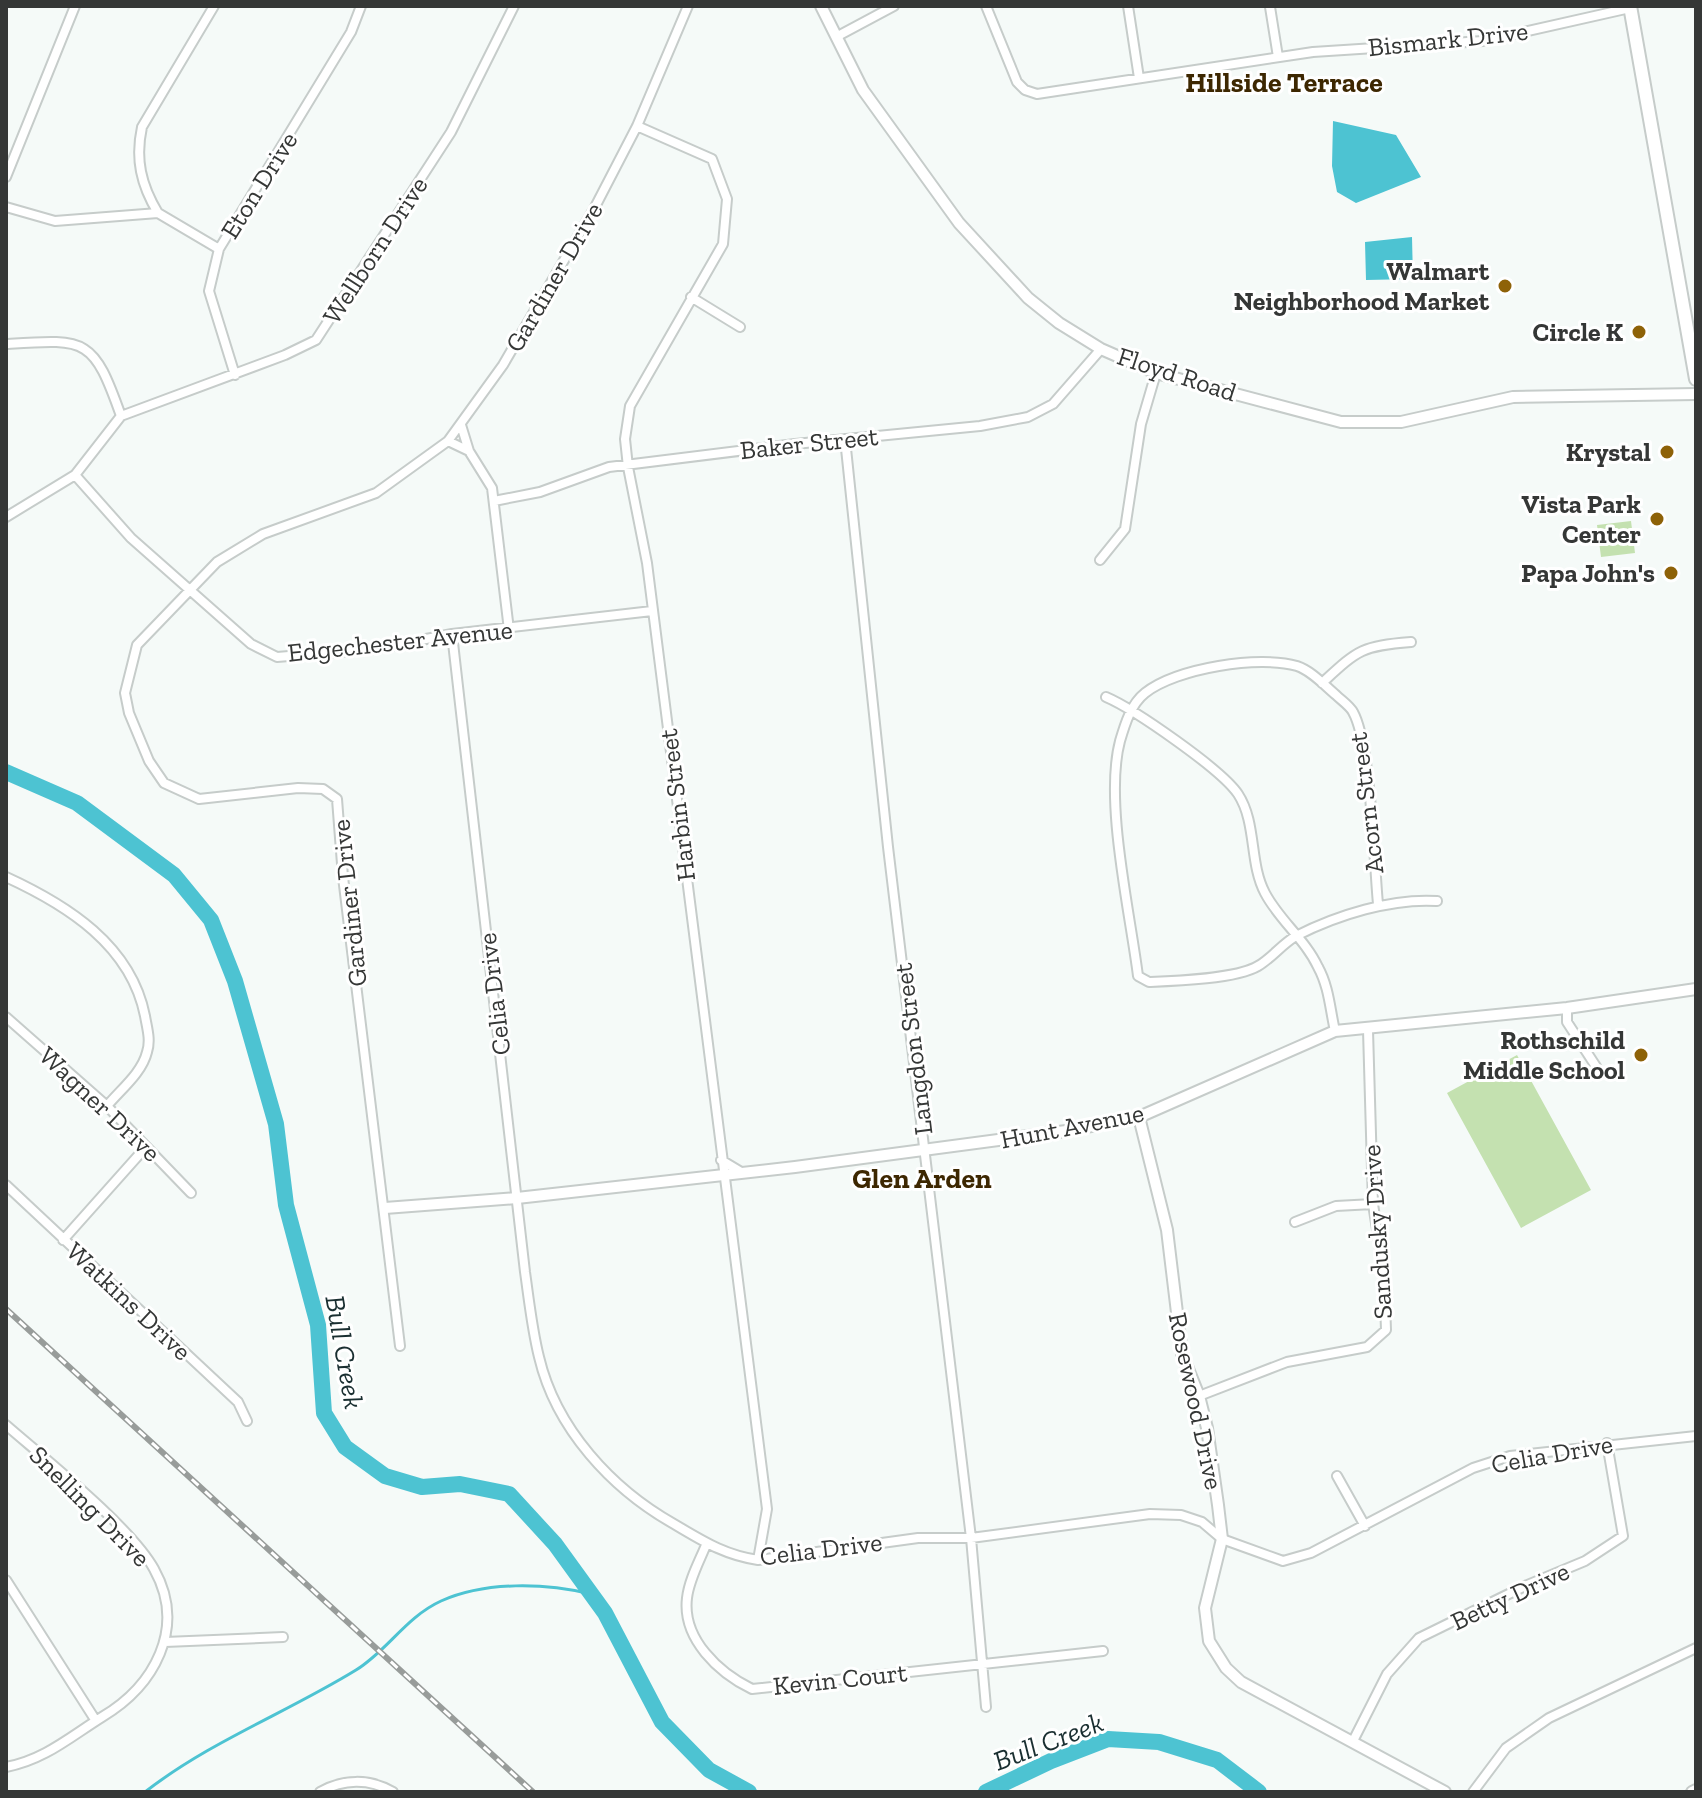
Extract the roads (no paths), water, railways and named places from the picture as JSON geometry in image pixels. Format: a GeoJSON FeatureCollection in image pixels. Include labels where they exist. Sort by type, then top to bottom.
{"type":"FeatureCollection","features":[{"type":"Feature","properties":{"kind":"main road"},"geometry":{"type":"LineString","coordinates":[[1630,7],[1696,379]]}},
{"type":"Feature","properties":{"kind":"street"},"geometry":{"type":"LineString","coordinates":[[6,177],[75,6]]}},
{"type":"Feature","properties":{"kind":"street"},"geometry":{"type":"LineString","coordinates":[[214,6],[142,127],[137,148],[145,192],[158,213],[219,249]]}},
{"type":"Feature","properties":{"kind":"street","name":"Eton Drive"},"geometry":{"type":"LineString","coordinates":[[235,375],[209,291],[219,249],[351,32],[361,6]]}},
{"type":"Feature","properties":{"kind":"street","name":"Wellborn Drive"},"geometry":{"type":"LineString","coordinates":[[121,416],[235,375],[316,340],[451,132],[514,6]]}},
{"type":"Feature","properties":{"kind":"street","name":"Gardiner Drive"},"geometry":{"type":"LineString","coordinates":[[400,1346],[343,877],[337,799],[323,789],[298,788],[199,799],[164,783],[149,761],[129,713],[125,693],[137,645],[217,562],[263,534],[376,493],[448,441],[510,352],[595,207],[637,126],[688,6]]}},
{"type":"Feature","properties":{"kind":"street","name":"Floyd Road"},"geometry":{"type":"LineString","coordinates":[[821,6],[863,90],[959,223],[1028,298],[1059,323],[1101,349],[1156,373],[1341,422],[1401,422],[1513,397],[1696,394]]}},
{"type":"Feature","properties":{"kind":"street"},"geometry":{"type":"LineString","coordinates":[[836,37],[894,6]]}},
{"type":"Feature","properties":{"kind":"street","name":"Bismark Drive"},"geometry":{"type":"LineString","coordinates":[[986,6],[1017,82],[1025,90],[1037,94],[1278,57],[1483,41],[1630,7]]}},
{"type":"Feature","properties":{"kind":"street"},"geometry":{"type":"LineString","coordinates":[[1128,6],[1139,78]]}},
{"type":"Feature","properties":{"kind":"street"},"geometry":{"type":"LineString","coordinates":[[1270,7],[1278,57]]}},
{"type":"Feature","properties":{"kind":"street","name":"Harbin Street"},"geometry":{"type":"LineString","coordinates":[[637,126],[712,159],[727,199],[723,244],[630,406],[625,439],[639,513],[767,1509],[758,1560]]}},
{"type":"Feature","properties":{"kind":"street"},"geometry":{"type":"LineString","coordinates":[[6,207],[55,221],[158,213]]}},
{"type":"Feature","properties":{"kind":"street"},"geometry":{"type":"LineString","coordinates":[[691,297],[740,327]]}},
{"type":"Feature","properties":{"kind":"street"},"geometry":{"type":"LineString","coordinates":[[6,344],[73,342],[91,350],[108,379],[121,416],[75,475],[6,517]]}},
{"type":"Feature","properties":{"kind":"street","name":"Baker Street"},"geometry":{"type":"LineString","coordinates":[[494,501],[540,492],[597,470],[663,459],[980,426],[1028,417],[1053,404],[1101,349]]}},
{"type":"Feature","properties":{"kind":"street"},"geometry":{"type":"LineString","coordinates":[[1100,560],[1125,529],[1141,424],[1156,373]]}},
{"type":"Feature","properties":{"kind":"street"},"geometry":{"type":"LineString","coordinates":[[461,425],[469,451],[492,488],[509,630]]}},
{"type":"Feature","properties":{"kind":"street","name":"Langdon Street"},"geometry":{"type":"LineString","coordinates":[[845,439],[872,705],[971,1538],[986,1707]]}},
{"type":"Feature","properties":{"kind":"street"},"geometry":{"type":"LineString","coordinates":[[448,441],[469,451]]}},
{"type":"Feature","properties":{"kind":"street","name":"Edgechester Avenue"},"geometry":{"type":"LineString","coordinates":[[75,475],[131,538],[251,644],[277,657],[374,649],[452,634],[509,630],[652,611]]}},
{"type":"Feature","properties":{"kind":"street","name":"Celia Drive"},"geometry":{"type":"LineString","coordinates":[[452,634],[517,1198],[539,1360],[588,1455],[621,1488],[706,1545],[734,1556],[758,1560],[918,1538],[971,1538],[1150,1514],[1181,1515],[1202,1522],[1222,1539],[1283,1561],[1311,1553],[1473,1468],[1498,1460],[1607,1443],[1696,1436]]}},
{"type":"Feature","properties":{"kind":"street"},"geometry":{"type":"LineString","coordinates":[[1322,683],[1351,655],[1372,645],[1411,642]]}},
{"type":"Feature","properties":{"kind":"street","name":"Acorn Street"},"geometry":{"type":"LineString","coordinates":[[1132,708],[1145,693],[1167,681],[1233,665],[1275,661],[1301,667],[1322,683],[1353,711],[1362,740],[1378,904]]}},
{"type":"Feature","properties":{"kind":"street"},"geometry":{"type":"LineString","coordinates":[[1106,697],[1132,708],[1237,793],[1249,826],[1262,887],[1275,911],[1318,965],[1328,992],[1335,1031]]}},
{"type":"Feature","properties":{"kind":"street"},"geometry":{"type":"LineString","coordinates":[[1132,708],[1120,741],[1114,778],[1138,976],[1149,982],[1235,974],[1257,966],[1297,936],[1378,904],[1437,901]]}},
{"type":"Feature","properties":{"kind":"street"},"geometry":{"type":"LineString","coordinates":[[6,877],[77,917],[120,958],[133,978],[149,1034],[147,1055],[107,1106]]}},
{"type":"Feature","properties":{"kind":"street","name":"Hunt Avenue"},"geometry":{"type":"LineString","coordinates":[[385,1208],[517,1198],[925,1150],[1139,1117],[1335,1031],[1567,1008],[1696,989]]}},
{"type":"Feature","properties":{"kind":"street"},"geometry":{"type":"LineString","coordinates":[[1567,1008],[1567,1022],[1597,1068]]}},
{"type":"Feature","properties":{"kind":"street","name":"Wagner Drive"},"geometry":{"type":"LineString","coordinates":[[6,1017],[107,1106],[191,1193]]}},
{"type":"Feature","properties":{"kind":"street","name":"Sandusky Drive"},"geometry":{"type":"LineString","coordinates":[[1199,1396],[1287,1362],[1367,1347],[1386,1330],[1384,1274],[1373,1204],[1368,1030]]}},
{"type":"Feature","properties":{"kind":"street","name":"Rosewood Drive"},"geometry":{"type":"LineString","coordinates":[[1139,1117],[1167,1230],[1182,1354],[1199,1396],[1222,1539],[1205,1608],[1209,1641],[1226,1668],[1241,1682],[1445,1792]]}},
{"type":"Feature","properties":{"kind":"street"},"geometry":{"type":"LineString","coordinates":[[63,1240],[145,1148]]}},
{"type":"Feature","properties":{"kind":"street"},"geometry":{"type":"LineString","coordinates":[[721,1160],[741,1172]]}},
{"type":"Feature","properties":{"kind":"street","name":"Watkins Drive"},"geometry":{"type":"LineString","coordinates":[[6,1185],[238,1402],[247,1421]]}},
{"type":"Feature","properties":{"kind":"street"},"geometry":{"type":"LineString","coordinates":[[1295,1222],[1336,1206],[1373,1204]]}},
{"type":"Feature","properties":{"kind":"street","name":"Snelling Drive"},"geometry":{"type":"LineString","coordinates":[[6,1425],[140,1547],[161,1584],[165,1599],[165,1642]]}},
{"type":"Feature","properties":{"kind":"street","name":"Betty Drive"},"geometry":{"type":"LineString","coordinates":[[1353,1741],[1387,1674],[1419,1638],[1525,1586],[1585,1561],[1623,1536],[1607,1443]]}},
{"type":"Feature","properties":{"kind":"street"},"geometry":{"type":"LineString","coordinates":[[1337,1476],[1365,1526]]}},
{"type":"Feature","properties":{"kind":"street","name":"Kevin Court"},"geometry":{"type":"LineString","coordinates":[[706,1545],[686,1599],[695,1638],[711,1661],[730,1679],[752,1689],[1103,1651]]}},
{"type":"Feature","properties":{"kind":"street"},"geometry":{"type":"LineString","coordinates":[[6,1580],[96,1721]]}},
{"type":"Feature","properties":{"kind":"street"},"geometry":{"type":"LineString","coordinates":[[6,1767],[38,1759],[123,1705],[143,1686],[159,1660],[165,1642],[283,1637]]}},
{"type":"Feature","properties":{"kind":"street"},"geometry":{"type":"LineString","coordinates":[[1473,1792],[1506,1748],[1549,1718],[1696,1648]]}},
{"type":"Feature","properties":{"kind":"street"},"geometry":{"type":"LineString","coordinates":[[320,1792],[354,1782],[372,1783],[393,1792]]}},
{"type":"Feature","properties":{"kind":"water"},"geometry":{"type":"Polygon","coordinates":[[[1333,121],[1396,135],[1421,177],[1356,203],[1337,192],[1332,166],[1333,121]]]}},
{"type":"Feature","properties":{"kind":"water"},"geometry":{"type":"Polygon","coordinates":[[[1412,237],[1413,279],[1366,280],[1365,242],[1412,237]]]}},
{"type":"Feature","properties":{"kind":"waterway","name":"Bull Creek"},"geometry":{"type":"LineString","coordinates":[[6,772],[77,803],[174,875],[211,920],[235,981],[276,1124],[286,1205],[318,1325],[324,1413],[345,1447],[385,1476],[422,1487],[460,1484],[509,1494],[555,1544],[605,1613],[662,1722],[709,1770],[749,1792]]}},
{"type":"Feature","properties":{"kind":"waterway"},"geometry":{"type":"LineString","coordinates":[[145,1792],[195,1758],[356,1670],[417,1616],[441,1601],[477,1590],[516,1586],[591,1594]]}},
{"type":"Feature","properties":{"kind":"waterway","name":"Bull Creek"},"geometry":{"type":"LineString","coordinates":[[986,1792],[1051,1761],[1108,1739],[1159,1742],[1217,1760],[1259,1792]]}},
{"type":"Feature","properties":{"kind":"railway"},"geometry":{"type":"LineString","coordinates":[[6,1309],[533,1792]]}},
{"type":"Feature","properties":{"kind":"place","name":"Walmart Neighborhood Market"},"geometry":{"type":"Point","coordinates":[1505,286]}},
{"type":"Feature","properties":{"kind":"place","name":"Circle K"},"geometry":{"type":"Point","coordinates":[1639,332]}},
{"type":"Feature","properties":{"kind":"place","name":"Krystal"},"geometry":{"type":"Point","coordinates":[1667,452]}},
{"type":"Feature","properties":{"kind":"place","name":"Vista Park Center"},"geometry":{"type":"Point","coordinates":[1657,519]}},
{"type":"Feature","properties":{"kind":"place","name":"Papa John's"},"geometry":{"type":"Point","coordinates":[1671,573]}},
{"type":"Feature","properties":{"kind":"place","name":"Rothschild Middle School"},"geometry":{"type":"Point","coordinates":[1641,1055]}},
{"type":"Feature","properties":{"kind":"district","name":"Hillside Terrace"},"geometry":{"type":"Point","coordinates":[1284,82]}},
{"type":"Feature","properties":{"kind":"district","name":"Glen Arden"},"geometry":{"type":"Point","coordinates":[922,1178]}}]}
